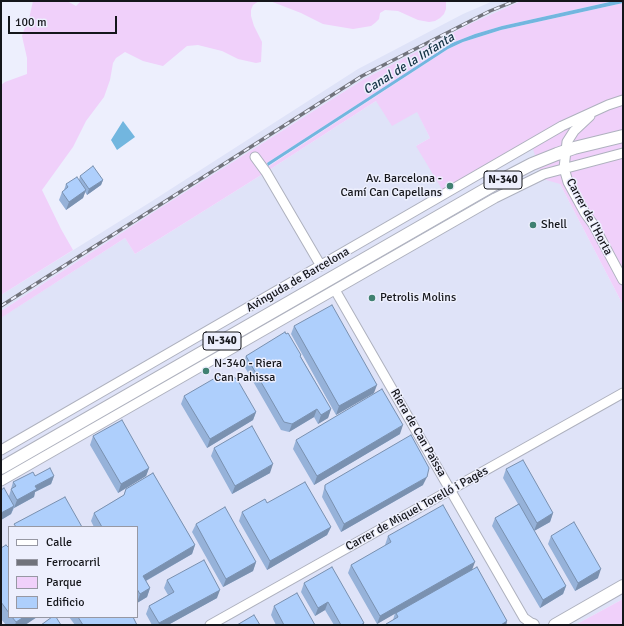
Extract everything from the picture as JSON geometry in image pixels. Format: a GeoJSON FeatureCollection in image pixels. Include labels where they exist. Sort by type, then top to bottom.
{"type":"FeatureCollection","features":[{"type":"Feature","properties":{"kind":"main road","name":"Avinguda de Barcelona"},"geometry":{"type":"LineString","coordinates":[[1,468],[532,164],[566,151],[623,136]]}},
{"type":"Feature","properties":{"kind":"main road"},"geometry":{"type":"LineString","coordinates":[[553,625],[623,586]]}},
{"type":"Feature","properties":{"kind":"street","name":"Avinguda de Barcelona"},"geometry":{"type":"LineString","coordinates":[[1,450],[562,126],[623,100]]}},
{"type":"Feature","properties":{"kind":"street","name":"Avinguda de Barcelona"},"geometry":{"type":"LineString","coordinates":[[566,151],[567,142],[574,131],[595,111]]}},
{"type":"Feature","properties":{"kind":"street","name":"Carrer de l'Horta"},"geometry":{"type":"LineString","coordinates":[[566,151],[564,168],[568,182],[585,213],[593,224],[623,280]]}},
{"type":"Feature","properties":{"kind":"street","name":"Avinguda de Barcelona"},"geometry":{"type":"LineString","coordinates":[[1,482],[495,198],[544,174],[623,153]]}},
{"type":"Feature","properties":{"kind":"street"},"geometry":{"type":"LineString","coordinates":[[255,157],[266,172],[321,266]]}},
{"type":"Feature","properties":{"kind":"street","name":"Avinguda de Barcelona"},"geometry":{"type":"LineString","coordinates":[[443,214],[495,198]]}},
{"type":"Feature","properties":{"kind":"street","name":"Riera de Can Païssa"},"geometry":{"type":"LineString","coordinates":[[335,290],[529,624]]}},
{"type":"Feature","properties":{"kind":"street","name":"Carrer de Miquel Torelló i Pagès"},"geometry":{"type":"LineString","coordinates":[[210,625],[623,393]]}},
{"type":"Feature","properties":{"kind":"shaded area"},"geometry":{"type":"Polygon","coordinates":[[[493,1],[521,1],[472,23],[364,79],[1,311],[1,295],[149,203],[358,69],[463,14],[493,1]]]}},
{"type":"Feature","properties":{"kind":"shaded area"},"geometry":{"type":"Polygon","coordinates":[[[376,101],[417,111],[430,138],[416,146],[530,139],[560,184],[623,305],[623,599],[575,625],[1,625],[2,317],[125,238],[135,254],[376,101]]]}},
{"type":"Feature","properties":{"kind":"green space"},"geometry":{"type":"Polygon","coordinates":[[[33,1],[67,1],[76,6],[81,1],[259,1],[253,5],[251,16],[262,42],[261,62],[256,63],[238,59],[222,51],[198,45],[187,46],[163,66],[143,61],[125,52],[116,58],[113,63],[110,80],[104,97],[86,121],[73,147],[42,190],[73,250],[1,295],[1,85],[5,82],[27,74],[27,58],[22,36],[29,19],[33,1]]]}},
{"type":"Feature","properties":{"kind":"green space"},"geometry":{"type":"Polygon","coordinates":[[[270,1],[446,1],[446,9],[440,18],[429,22],[418,20],[398,11],[385,10],[380,13],[379,19],[371,26],[353,29],[323,24],[301,13],[270,1]]]}},
{"type":"Feature","properties":{"kind":"green space"},"geometry":{"type":"Polygon","coordinates":[[[521,1],[614,1],[502,26],[452,43],[267,163],[269,166],[448,49],[463,42],[501,30],[623,3],[623,305],[560,184],[543,179],[530,140],[443,191],[416,146],[430,138],[417,112],[392,126],[376,101],[135,254],[125,238],[1,318],[1,311],[364,79],[472,23],[521,1]]]}},
{"type":"Feature","properties":{"kind":"green space"},"geometry":{"type":"Polygon","coordinates":[[[623,599],[623,625],[575,625],[623,599]]]}},
{"type":"Feature","properties":{"kind":"water"},"geometry":{"type":"Polygon","coordinates":[[[614,1],[623,1],[623,3],[501,30],[463,42],[448,49],[268,166],[267,163],[452,43],[502,26],[614,1]]]}},
{"type":"Feature","properties":{"kind":"water"},"geometry":{"type":"Polygon","coordinates":[[[123,121],[135,137],[117,150],[111,140],[123,121]]]}},
{"type":"Feature","properties":{"kind":"building"},"geometry":{"type":"Polygon","coordinates":[[[93,166],[103,180],[89,189],[80,176],[93,166]]]}},
{"type":"Feature","properties":{"kind":"building"},"geometry":{"type":"Polygon","coordinates":[[[77,177],[86,190],[69,202],[62,192],[68,187],[66,184],[77,177]]]}},
{"type":"Feature","properties":{"kind":"building"},"geometry":{"type":"Polygon","coordinates":[[[332,305],[377,385],[339,406],[294,326],[332,305]]]}},
{"type":"Feature","properties":{"kind":"building"},"geometry":{"type":"Polygon","coordinates":[[[285,332],[286,334],[288,333],[331,409],[321,415],[317,409],[292,424],[284,422],[246,356],[285,332]]]}},
{"type":"Feature","properties":{"kind":"building"},"geometry":{"type":"Polygon","coordinates":[[[222,374],[226,381],[233,377],[237,379],[256,412],[210,439],[184,396],[222,374]]]}},
{"type":"Feature","properties":{"kind":"building"},"geometry":{"type":"Polygon","coordinates":[[[382,389],[403,425],[317,476],[296,440],[382,389]]]}},
{"type":"Feature","properties":{"kind":"building"},"geometry":{"type":"Polygon","coordinates":[[[122,420],[149,468],[121,484],[93,436],[122,420]]]}},
{"type":"Feature","properties":{"kind":"building"},"geometry":{"type":"Polygon","coordinates":[[[252,426],[273,464],[235,486],[214,448],[252,426]]]}},
{"type":"Feature","properties":{"kind":"building"},"geometry":{"type":"Polygon","coordinates":[[[411,435],[429,468],[427,477],[344,524],[325,489],[325,485],[411,435]]]}},
{"type":"Feature","properties":{"kind":"building"},"geometry":{"type":"Polygon","coordinates":[[[523,460],[553,513],[537,523],[506,469],[523,460]]]}},
{"type":"Feature","properties":{"kind":"building"},"geometry":{"type":"Polygon","coordinates":[[[50,468],[54,476],[35,486],[37,489],[17,500],[11,489],[16,486],[13,482],[33,472],[35,476],[50,468]]]}},
{"type":"Feature","properties":{"kind":"building"},"geometry":{"type":"Polygon","coordinates":[[[153,473],[195,545],[143,576],[150,588],[140,594],[138,591],[138,526],[101,526],[94,513],[124,495],[126,489],[153,473]]]}},
{"type":"Feature","properties":{"kind":"building"},"geometry":{"type":"Polygon","coordinates":[[[305,482],[331,527],[270,561],[242,512],[265,499],[267,503],[305,482]]]}},
{"type":"Feature","properties":{"kind":"building"},"geometry":{"type":"Polygon","coordinates":[[[4,488],[14,506],[1,513],[1,490],[4,488]]]}},
{"type":"Feature","properties":{"kind":"building"},"geometry":{"type":"Polygon","coordinates":[[[65,497],[81,526],[15,526],[14,524],[65,497]]]}},
{"type":"Feature","properties":{"kind":"building"},"geometry":{"type":"Polygon","coordinates":[[[519,504],[566,586],[543,600],[495,518],[519,504]]]}},
{"type":"Feature","properties":{"kind":"building"},"geometry":{"type":"Polygon","coordinates":[[[443,505],[475,562],[380,616],[351,565],[391,542],[388,536],[443,505]]]}},
{"type":"Feature","properties":{"kind":"building"},"geometry":{"type":"Polygon","coordinates":[[[225,507],[256,562],[226,579],[196,524],[225,507]]]}},
{"type":"Feature","properties":{"kind":"building"},"geometry":{"type":"Polygon","coordinates":[[[574,522],[601,569],[578,583],[551,536],[574,522]]]}},
{"type":"Feature","properties":{"kind":"building"},"geometry":{"type":"Polygon","coordinates":[[[6,545],[8,547],[8,612],[1,602],[1,548],[6,545]]]}},
{"type":"Feature","properties":{"kind":"building"},"geometry":{"type":"Polygon","coordinates":[[[204,560],[220,590],[159,623],[149,606],[174,592],[167,580],[204,560]]]}},
{"type":"Feature","properties":{"kind":"building"},"geometry":{"type":"Polygon","coordinates":[[[332,567],[364,623],[361,625],[341,625],[328,602],[318,608],[304,583],[332,567]]]}},
{"type":"Feature","properties":{"kind":"building"},"geometry":{"type":"Polygon","coordinates":[[[477,567],[507,621],[501,625],[386,625],[398,617],[396,613],[477,567]]]}},
{"type":"Feature","properties":{"kind":"building"},"geometry":{"type":"Polygon","coordinates":[[[297,593],[315,625],[284,625],[274,606],[297,593]]]}},
{"type":"Feature","properties":{"kind":"building"},"geometry":{"type":"Polygon","coordinates":[[[254,615],[260,625],[237,625],[254,615]]]}},
{"type":"Feature","properties":{"kind":"building"},"geometry":{"type":"Polygon","coordinates":[[[13,618],[22,618],[16,622],[13,618]]]}},
{"type":"Feature","properties":{"kind":"building"},"geometry":{"type":"Polygon","coordinates":[[[51,618],[57,618],[61,625],[41,625],[51,618]]]}},
{"type":"Feature","properties":{"kind":"building"},"geometry":{"type":"Polygon","coordinates":[[[79,618],[134,618],[137,625],[83,625],[79,618]]]}},
{"type":"Feature","properties":{"kind":"railway"},"geometry":{"type":"LineString","coordinates":[[1,306],[362,76],[490,11],[515,1]]}},
{"type":"Feature","properties":{"kind":"place","name":"Av. Barcelona - Camí Can Capellans"},"geometry":{"type":"Point","coordinates":[450,186]}},
{"type":"Feature","properties":{"kind":"place","name":"Shell"},"geometry":{"type":"Point","coordinates":[533,225]}},
{"type":"Feature","properties":{"kind":"place","name":"Petrolis Molins"},"geometry":{"type":"Point","coordinates":[372,298]}},
{"type":"Feature","properties":{"kind":"place","name":"N-340 - Riera Can Pahissa"},"geometry":{"type":"Point","coordinates":[206,371]}},
{"type":"Feature","properties":{"kind":"water label","name":"Canal de la Infanta"},"geometry":{"type":"Point","coordinates":[409,64]}}]}
